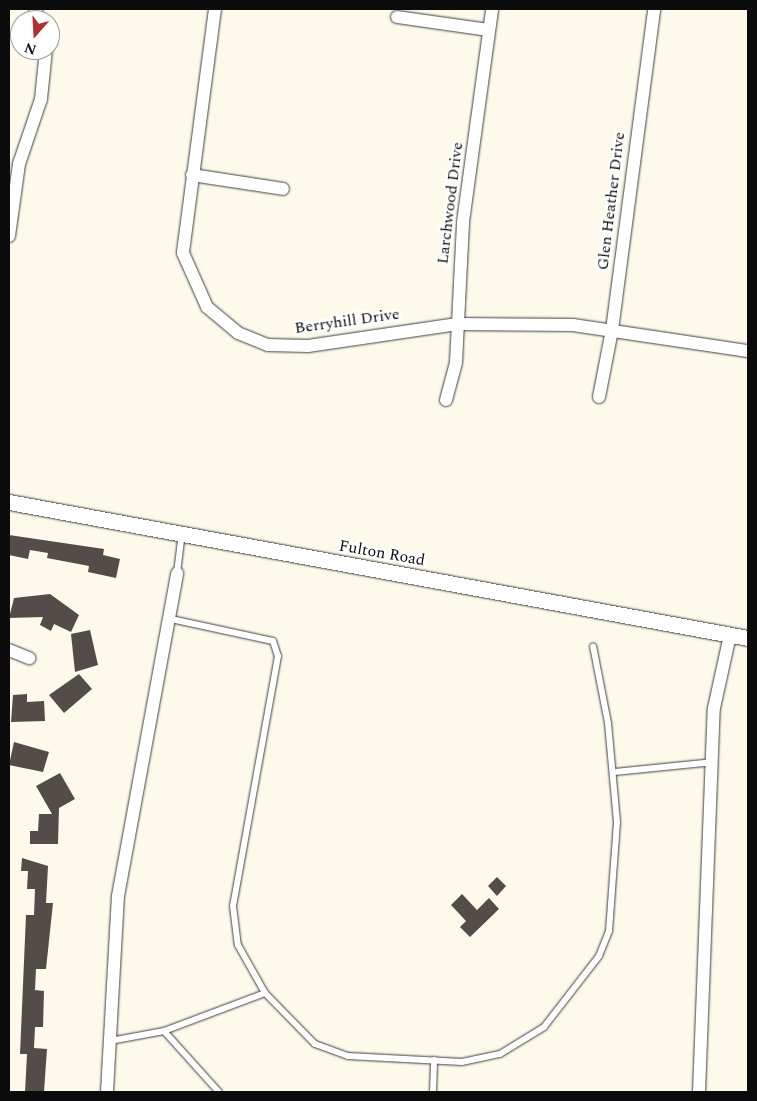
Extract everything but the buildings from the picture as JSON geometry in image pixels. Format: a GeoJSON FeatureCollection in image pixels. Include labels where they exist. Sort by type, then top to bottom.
{"type":"FeatureCollection","features":[{"type":"Feature","properties":{"kind":"street","name":"Berryhill Drive"},"geometry":{"type":"LineString","coordinates":[[215,9],[183,253],[207,307],[238,333],[268,345],[308,346],[458,324],[573,325],[748,350]]}},
{"type":"Feature","properties":{"kind":"street","name":"Larchwood Drive"},"geometry":{"type":"LineString","coordinates":[[446,400],[456,362],[463,222],[492,9]]}},
{"type":"Feature","properties":{"kind":"street","name":"Glen Heather Drive"},"geometry":{"type":"LineString","coordinates":[[598,398],[612,330],[654,9]]}},
{"type":"Feature","properties":{"kind":"street"},"geometry":{"type":"LineString","coordinates":[[397,17],[488,30]]}},
{"type":"Feature","properties":{"kind":"street"},"geometry":{"type":"LineString","coordinates":[[9,236],[19,164],[42,99],[45,60]]}},
{"type":"Feature","properties":{"kind":"street"},"geometry":{"type":"LineString","coordinates":[[192,175],[283,189]]}},
{"type":"Feature","properties":{"kind":"street","name":"Fulton Road"},"geometry":{"type":"LineString","coordinates":[[9,502],[748,638]]}},
{"type":"Feature","properties":{"kind":"street"},"geometry":{"type":"LineString","coordinates":[[107,1092],[118,896],[171,619],[178,573]]}},
{"type":"Feature","properties":{"kind":"street"},"geometry":{"type":"LineString","coordinates":[[698,1092],[714,708],[730,635]]}},
{"type":"Feature","properties":{"kind":"street"},"geometry":{"type":"LineString","coordinates":[[9,650],[29,658]]}},
{"type":"Feature","properties":{"kind":"lane"},"geometry":{"type":"LineString","coordinates":[[178,573],[182,534]]}},
{"type":"Feature","properties":{"kind":"lane"},"geometry":{"type":"LineString","coordinates":[[171,619],[273,641],[278,656],[233,906],[238,945],[264,993],[315,1044],[330,1052],[462,1062],[521,1045],[544,1027],[599,956],[609,931],[617,822],[615,772],[600,670],[592,646]]}},
{"type":"Feature","properties":{"kind":"lane"},"geometry":{"type":"LineString","coordinates":[[615,772],[713,762]]}},
{"type":"Feature","properties":{"kind":"lane"},"geometry":{"type":"LineString","coordinates":[[110,1041],[164,1031],[264,993]]}},
{"type":"Feature","properties":{"kind":"lane"},"geometry":{"type":"LineString","coordinates":[[164,1031],[219,1092]]}},
{"type":"Feature","properties":{"kind":"lane"},"geometry":{"type":"LineString","coordinates":[[433,1092],[434,1060]]}}]}
